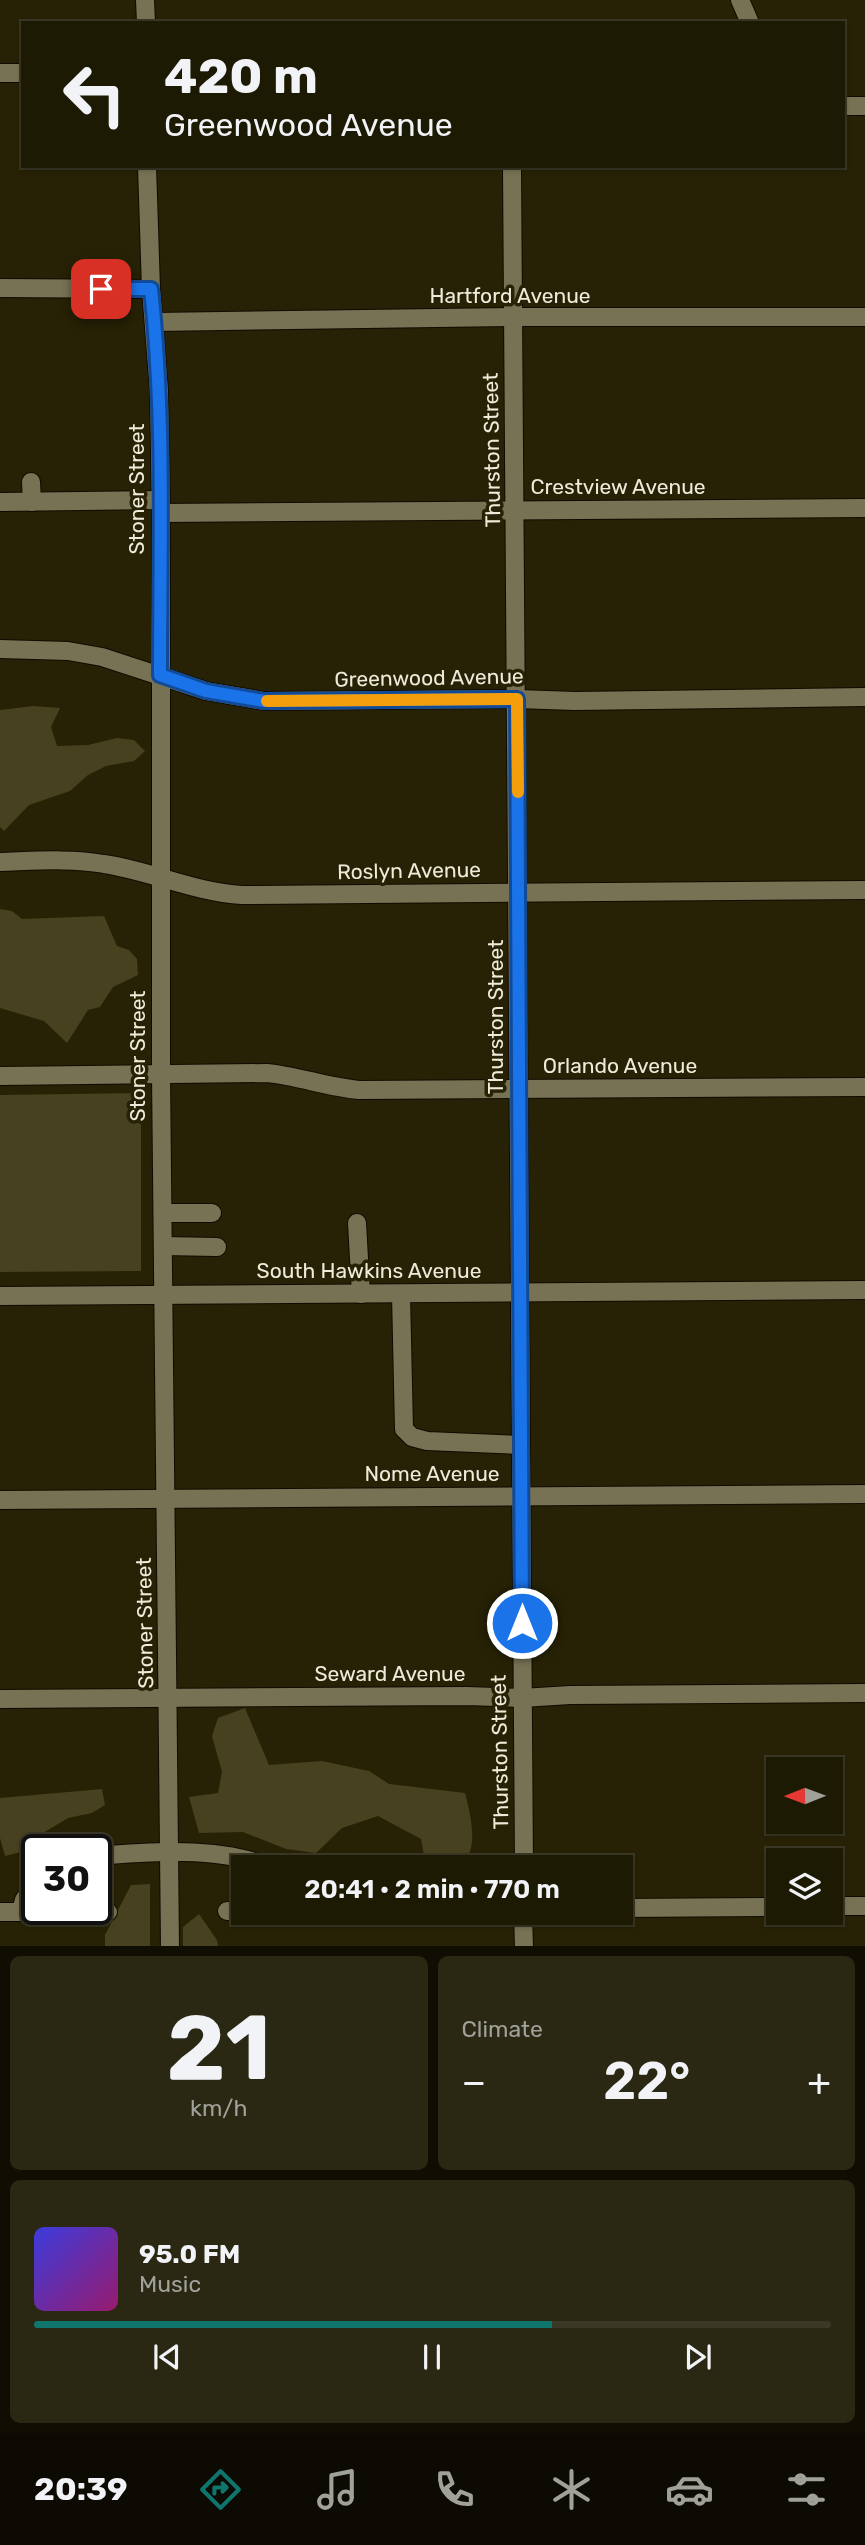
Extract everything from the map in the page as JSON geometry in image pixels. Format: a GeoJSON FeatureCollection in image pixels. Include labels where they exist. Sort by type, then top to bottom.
{"type":"FeatureCollection","features":[{"type":"Feature","properties":{"kind":"street"},"geometry":{"type":"LineString","coordinates":[[145,0],[146,21]]}},
{"type":"Feature","properties":{"kind":"street"},"geometry":{"type":"LineString","coordinates":[[740,0],[749,21]]}},
{"type":"Feature","properties":{"kind":"street"},"geometry":{"type":"LineString","coordinates":[[0,73],[21,73]]}},
{"type":"Feature","properties":{"kind":"street"},"geometry":{"type":"LineString","coordinates":[[845,106],[865,106]]}},
{"type":"Feature","properties":{"kind":"street","name":"Stoner Street"},"geometry":{"type":"LineString","coordinates":[[147,168],[161,506],[161,1074],[170,1946]]}},
{"type":"Feature","properties":{"kind":"street","name":"Thurston Street"},"geometry":{"type":"LineString","coordinates":[[512,168],[524,1855]]}},
{"type":"Feature","properties":{"kind":"street"},"geometry":{"type":"LineString","coordinates":[[0,288],[151,289]]}},
{"type":"Feature","properties":{"kind":"street","name":"Hartford Avenue"},"geometry":{"type":"LineString","coordinates":[[155,322],[514,317],[865,317]]}},
{"type":"Feature","properties":{"kind":"street"},"geometry":{"type":"LineString","coordinates":[[31,482],[32,502]]}},
{"type":"Feature","properties":{"kind":"street","name":"Crestview Avenue"},"geometry":{"type":"LineString","coordinates":[[0,502],[516,510],[865,508]]}},
{"type":"Feature","properties":{"kind":"street","name":"Greenwood Avenue"},"geometry":{"type":"LineString","coordinates":[[0,649],[68,651],[103,657],[206,691],[264,701],[865,697]]}},
{"type":"Feature","properties":{"kind":"street","name":"Roslyn Avenue"},"geometry":{"type":"LineString","coordinates":[[0,862],[69,861],[104,864],[208,891],[242,895],[865,890]]}},
{"type":"Feature","properties":{"kind":"street","name":"Orlando Avenue"},"geometry":{"type":"LineString","coordinates":[[0,1076],[267,1073],[301,1077],[336,1088],[359,1090],[865,1087]]}},
{"type":"Feature","properties":{"kind":"street"},"geometry":{"type":"LineString","coordinates":[[163,1213],[212,1213]]}},
{"type":"Feature","properties":{"kind":"street"},"geometry":{"type":"LineString","coordinates":[[357,1223],[361,1294]]}},
{"type":"Feature","properties":{"kind":"street"},"geometry":{"type":"LineString","coordinates":[[163,1246],[217,1247]]}},
{"type":"Feature","properties":{"kind":"street","name":"South Hawkins Avenue"},"geometry":{"type":"LineString","coordinates":[[0,1296],[865,1290]]}},
{"type":"Feature","properties":{"kind":"street"},"geometry":{"type":"LineString","coordinates":[[401,1294],[404,1429],[412,1437],[427,1441],[521,1445]]}},
{"type":"Feature","properties":{"kind":"street","name":"Nome Avenue"},"geometry":{"type":"LineString","coordinates":[[0,1500],[865,1494]]}},
{"type":"Feature","properties":{"kind":"street","name":"Seward Avenue"},"geometry":{"type":"LineString","coordinates":[[0,1699],[467,1696],[522,1698],[570,1695],[865,1693]]}},
{"type":"Feature","properties":{"kind":"street"},"geometry":{"type":"LineString","coordinates":[[112,1855],[169,1853],[231,1856]]}},
{"type":"Feature","properties":{"kind":"street"},"geometry":{"type":"LineString","coordinates":[[843,1906],[865,1906]]}},
{"type":"Feature","properties":{"kind":"street"},"geometry":{"type":"LineString","coordinates":[[633,1908],[766,1907]]}},
{"type":"Feature","properties":{"kind":"street"},"geometry":{"type":"LineString","coordinates":[[0,1912],[21,1912]]}},
{"type":"Feature","properties":{"kind":"street"},"geometry":{"type":"LineString","coordinates":[[523,1925],[524,1946]]}},
{"type":"Feature","properties":{"kind":"shaded area"},"geometry":{"type":"Polygon","coordinates":[[[33,706],[60,708],[51,727],[57,746],[88,745],[117,738],[134,740],[145,751],[134,761],[106,766],[88,775],[70,791],[29,805],[4,831],[0,827],[0,710],[33,706]]]}},
{"type":"Feature","properties":{"kind":"shaded area"},"geometry":{"type":"Polygon","coordinates":[[[0,909],[12,911],[22,919],[104,916],[117,946],[129,950],[137,959],[138,975],[113,987],[100,1007],[88,1010],[67,1043],[44,1021],[0,1008],[0,909]]]}},
{"type":"Feature","properties":{"kind":"shaded area"},"geometry":{"type":"Polygon","coordinates":[[[141,1093],[141,1271],[0,1272],[0,1095],[141,1093]]]}},
{"type":"Feature","properties":{"kind":"shaded area"},"geometry":{"type":"Polygon","coordinates":[[[245,1708],[269,1765],[322,1761],[369,1771],[389,1784],[465,1793],[472,1834],[469,1855],[424,1855],[421,1839],[378,1816],[342,1828],[316,1853],[286,1849],[243,1832],[199,1833],[189,1797],[218,1793],[222,1772],[212,1736],[218,1718],[245,1708]]]}},
{"type":"Feature","properties":{"kind":"shaded area"},"geometry":{"type":"Polygon","coordinates":[[[102,1789],[105,1805],[92,1813],[68,1818],[41,1834],[21,1834],[21,1852],[5,1856],[0,1838],[0,1798],[102,1789]]]}},
{"type":"Feature","properties":{"kind":"shaded area"},"geometry":{"type":"Polygon","coordinates":[[[150,1884],[150,1946],[105,1946],[105,1935],[131,1885],[150,1884]]]}},
{"type":"Feature","properties":{"kind":"shaded area"},"geometry":{"type":"Polygon","coordinates":[[[199,1914],[217,1940],[218,1946],[183,1946],[183,1927],[199,1914]]]}},
{"type":"Feature","properties":{"kind":"slow traffic"},"geometry":{"type":"LineString","coordinates":[[267,701],[517,699],[518,792]]}},
{"type":"Feature","properties":{"kind":"route"},"geometry":{"type":"LineString","coordinates":[[101,289],[151,289],[159,391],[160,675],[206,691],[264,701],[517,699],[522,1623]]}}]}
